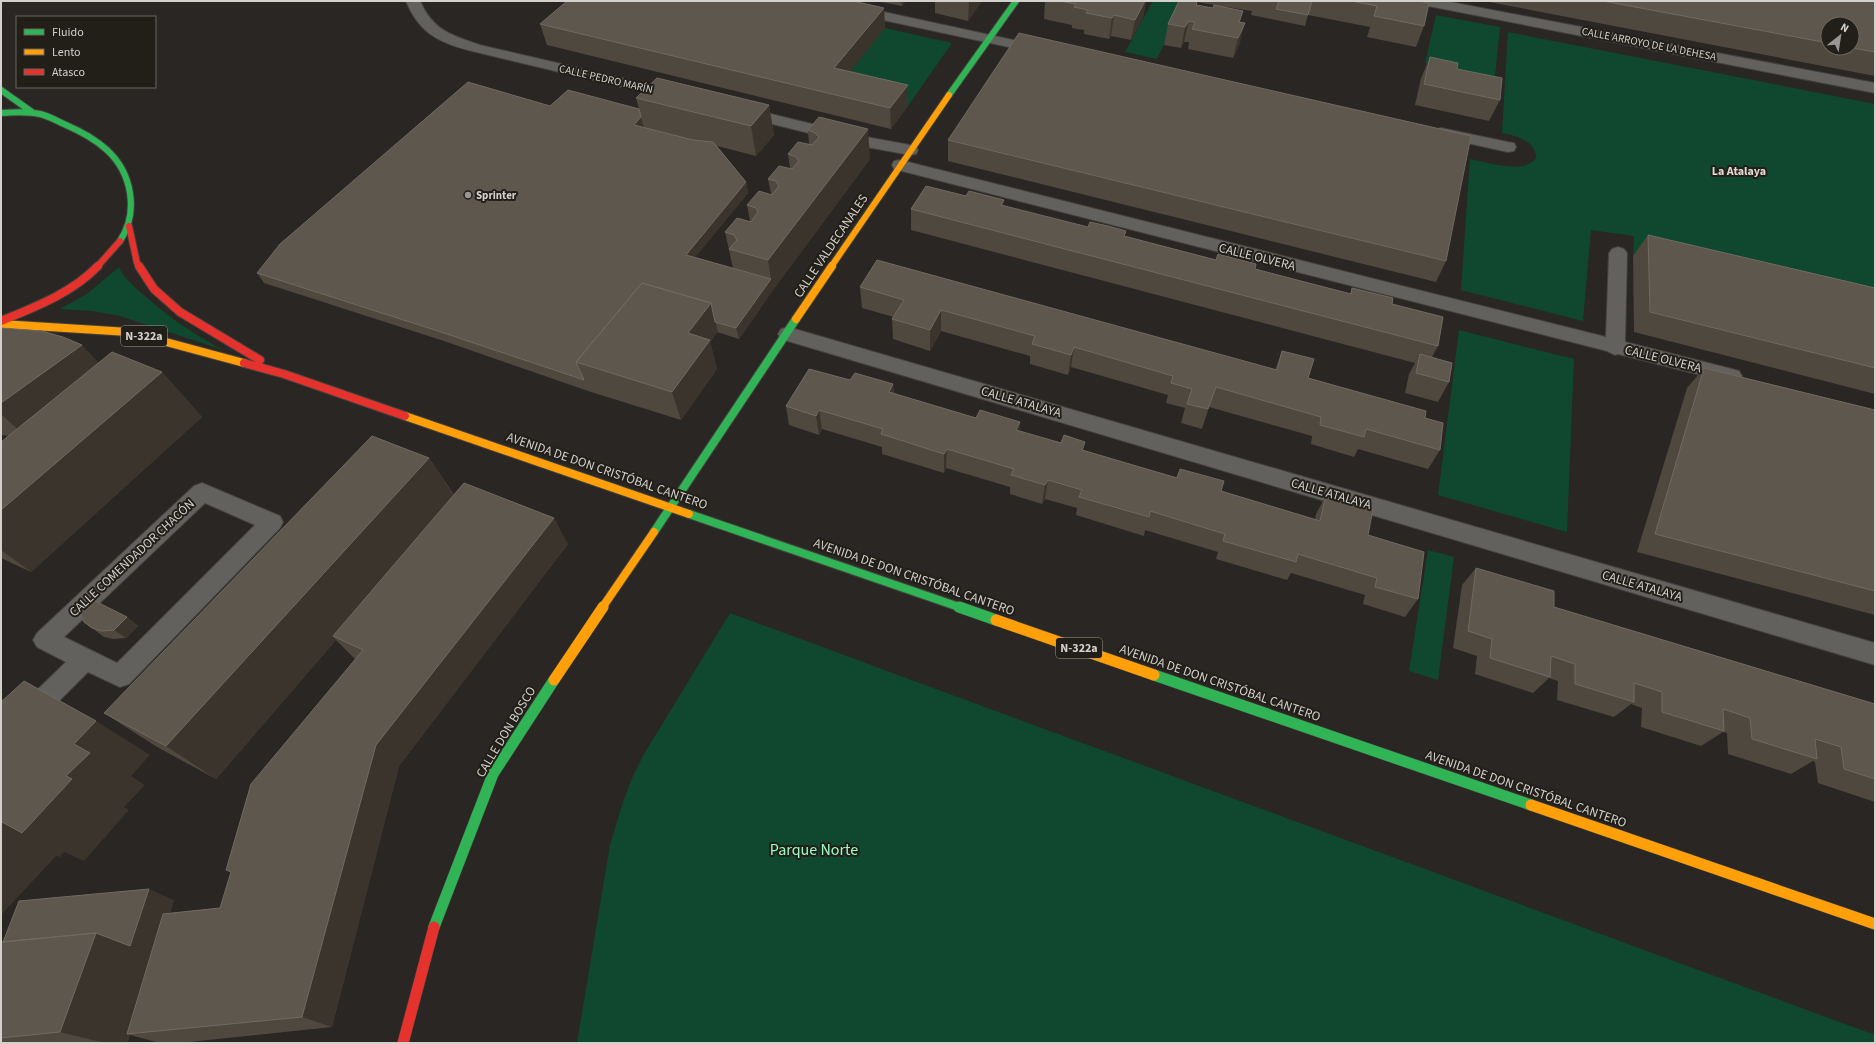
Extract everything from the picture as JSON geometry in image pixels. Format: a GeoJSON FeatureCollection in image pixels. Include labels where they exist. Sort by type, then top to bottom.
{"type":"FeatureCollection","features":[{"type":"Feature","properties":{"kind":"main road","name":"CALLE VALDECANALES"},"geometry":{"type":"LineString","coordinates":[[671,507],[910,150],[1016,1]]}},
{"type":"Feature","properties":{"kind":"main road","name":"N-322a"},"geometry":{"type":"LineString","coordinates":[[1,90],[32,112],[74,127],[90,135],[102,144],[124,170],[129,186],[131,208],[129,226],[113,252],[93,274],[48,300],[1,322]]}},
{"type":"Feature","properties":{"kind":"main road","name":"N-322a"},"geometry":{"type":"LineString","coordinates":[[1,113],[32,112]]}},
{"type":"Feature","properties":{"kind":"main road","name":"AVENIDA DE DON CRISTÓBAL CANTERO"},"geometry":{"type":"LineString","coordinates":[[129,226],[137,263],[145,277],[162,298],[180,312],[284,374]]}},
{"type":"Feature","properties":{"kind":"main road","name":"AVENIDA DE DON CRISTÓBAL CANTERO"},"geometry":{"type":"LineString","coordinates":[[1,322],[129,332],[284,374],[1875,924]]}},
{"type":"Feature","properties":{"kind":"main road","name":"CALLE DON BOSCO"},"geometry":{"type":"LineString","coordinates":[[403,1043],[433,930],[493,774],[542,698],[671,507]]}},
{"type":"Feature","properties":{"kind":"street","name":"CALLE PEDRO MARÍN"},"geometry":{"type":"LineString","coordinates":[[413,1],[416,11],[426,26],[448,39],[476,48],[693,99]]}},
{"type":"Feature","properties":{"kind":"street"},"geometry":{"type":"LineString","coordinates":[[813,1],[1052,52]]}},
{"type":"Feature","properties":{"kind":"street","name":"CALLE ARROYO DE LA DEHESA"},"geometry":{"type":"LineString","coordinates":[[1423,1],[1875,88]]}},
{"type":"Feature","properties":{"kind":"street"},"geometry":{"type":"LineString","coordinates":[[731,109],[861,141],[910,150]]}},
{"type":"Feature","properties":{"kind":"street"},"geometry":{"type":"LineString","coordinates":[[1428,131],[1508,147]]}},
{"type":"Feature","properties":{"kind":"street","name":"CALLE OLVERA"},"geometry":{"type":"LineString","coordinates":[[900,165],[1615,348],[1745,379]]}},
{"type":"Feature","properties":{"kind":"street","name":"CALLE OLVERA"},"geometry":{"type":"LineString","coordinates":[[1615,348],[1618,253]]}},
{"type":"Feature","properties":{"kind":"street","name":"CALLE ATALAYA"},"geometry":{"type":"LineString","coordinates":[[788,334],[1875,654]]}},
{"type":"Feature","properties":{"kind":"street","name":"CALLE COMENDADOR CHACÓN"},"geometry":{"type":"LineString","coordinates":[[202,492],[272,522],[120,676],[85,660],[45,640],[202,492]]}},
{"type":"Feature","properties":{"kind":"street"},"geometry":{"type":"LineString","coordinates":[[1,742],[85,660]]}},
{"type":"Feature","properties":{"kind":"green space"},"geometry":{"type":"Polygon","coordinates":[[[1153,1],[1184,1],[1157,59],[1125,52],[1153,1]]]}},
{"type":"Feature","properties":{"kind":"green space"},"geometry":{"type":"Polygon","coordinates":[[[1436,15],[1500,27],[1495,77],[1425,63],[1436,15]]]}},
{"type":"Feature","properties":{"kind":"green space"},"geometry":{"type":"Polygon","coordinates":[[[885,28],[952,43],[908,106],[836,89],[885,28]]]}},
{"type":"Feature","properties":{"kind":"green space"},"geometry":{"type":"Polygon","coordinates":[[[1508,32],[1875,104],[1875,313],[1633,256],[1634,236],[1591,230],[1583,321],[1461,290],[1470,159],[1515,167],[1524,166],[1531,163],[1536,158],[1533,147],[1529,143],[1513,135],[1502,133],[1508,32]]]}},
{"type":"Feature","properties":{"kind":"green space"},"geometry":{"type":"Polygon","coordinates":[[[119,267],[130,282],[158,307],[189,330],[223,350],[120,316],[92,311],[60,309],[87,294],[119,267]]]}},
{"type":"Feature","properties":{"kind":"green space"},"geometry":{"type":"Polygon","coordinates":[[[1459,330],[1574,359],[1567,532],[1438,495],[1459,330]]]}},
{"type":"Feature","properties":{"kind":"green space"},"geometry":{"type":"Polygon","coordinates":[[[1428,550],[1454,557],[1438,680],[1409,671],[1428,550]]]}},
{"type":"Feature","properties":{"kind":"green space","name":"Parque Norte"},"geometry":{"type":"Polygon","coordinates":[[[730,613],[1875,1035],[1875,1043],[577,1043],[610,845],[622,805],[632,778],[644,754],[730,613]]]}},
{"type":"Feature","properties":{"kind":"building"},"geometry":{"type":"Polygon","coordinates":[[[567,1],[853,1],[884,8],[834,68],[908,85],[890,108],[540,24],[567,1]]]}},
{"type":"Feature","properties":{"kind":"building"},"geometry":{"type":"Polygon","coordinates":[[[1059,1],[1145,1],[1135,20],[1114,15],[1112,18],[1086,13],[1088,10],[1074,7],[1076,4],[1059,1]]]}},
{"type":"Feature","properties":{"kind":"building"},"geometry":{"type":"Polygon","coordinates":[[[1179,1],[1194,1],[1197,2],[1196,5],[1213,8],[1214,5],[1243,11],[1239,22],[1245,23],[1238,38],[1192,29],[1195,22],[1189,21],[1185,27],[1168,24],[1179,1]]]}},
{"type":"Feature","properties":{"kind":"building"},"geometry":{"type":"Polygon","coordinates":[[[1279,1],[1312,1],[1308,15],[1276,9],[1279,1]]]}},
{"type":"Feature","properties":{"kind":"building"},"geometry":{"type":"Polygon","coordinates":[[[1351,1],[1418,1],[1429,3],[1424,26],[1374,16],[1377,6],[1351,1]]]}},
{"type":"Feature","properties":{"kind":"building"},"geometry":{"type":"Polygon","coordinates":[[[1603,1],[1875,1],[1875,52],[1860,49],[1860,16],[1820,16],[1820,42],[1603,1]]]}},
{"type":"Feature","properties":{"kind":"building"},"geometry":{"type":"Polygon","coordinates":[[[1019,33],[1471,136],[1446,261],[948,140],[1019,33]]]}},
{"type":"Feature","properties":{"kind":"building"},"geometry":{"type":"Polygon","coordinates":[[[1430,57],[1458,63],[1457,69],[1502,78],[1500,100],[1424,84],[1430,57]]]}},
{"type":"Feature","properties":{"kind":"building"},"geometry":{"type":"Polygon","coordinates":[[[657,78],[769,105],[751,126],[636,98],[657,78]]]}},
{"type":"Feature","properties":{"kind":"building"},"geometry":{"type":"Polygon","coordinates":[[[468,82],[550,106],[568,90],[639,109],[641,117],[634,125],[693,140],[713,142],[746,182],[686,255],[771,279],[736,328],[715,322],[711,303],[642,283],[576,362],[584,380],[257,273],[280,244],[468,82]]]}},
{"type":"Feature","properties":{"kind":"building"},"geometry":{"type":"Polygon","coordinates":[[[819,117],[868,129],[768,260],[729,249],[737,240],[734,235],[725,232],[737,218],[751,222],[758,212],[756,208],[747,205],[759,191],[772,195],[779,186],[776,181],[768,179],[779,166],[792,169],[799,161],[796,157],[788,154],[798,142],[812,145],[819,137],[815,133],[808,130],[819,117]]]}},
{"type":"Feature","properties":{"kind":"building"},"geometry":{"type":"Polygon","coordinates":[[[926,186],[966,196],[969,191],[1004,200],[1001,205],[1088,227],[1090,222],[1108,226],[1126,231],[1124,236],[1216,260],[1218,254],[1256,264],[1255,269],[1351,294],[1352,288],[1393,298],[1392,304],[1443,317],[1438,346],[911,209],[926,186]]]}},
{"type":"Feature","properties":{"kind":"building"},"geometry":{"type":"Polygon","coordinates":[[[1648,235],[1875,288],[1875,368],[1650,312],[1648,235]]]}},
{"type":"Feature","properties":{"kind":"building"},"geometry":{"type":"Polygon","coordinates":[[[877,260],[1277,370],[1282,351],[1314,359],[1308,378],[1426,411],[1425,418],[1443,423],[1440,450],[1366,429],[1364,437],[1320,425],[1321,417],[1216,387],[1208,409],[1187,404],[1192,389],[1171,383],[1173,376],[1074,347],[1071,355],[1032,344],[1035,336],[941,310],[930,330],[892,319],[904,300],[860,287],[877,260]]]}},
{"type":"Feature","properties":{"kind":"building"},"geometry":{"type":"Polygon","coordinates":[[[642,283],[711,303],[688,333],[710,340],[672,392],[576,362],[642,283]]]}},
{"type":"Feature","properties":{"kind":"building"},"geometry":{"type":"Polygon","coordinates":[[[1,328],[42,331],[63,337],[82,345],[1,403],[1,328]]]}},
{"type":"Feature","properties":{"kind":"building"},"geometry":{"type":"Polygon","coordinates":[[[112,352],[162,372],[1,510],[1,442],[112,352]]]}},
{"type":"Feature","properties":{"kind":"building"},"geometry":{"type":"Polygon","coordinates":[[[1420,354],[1452,363],[1449,382],[1416,373],[1420,354]]]}},
{"type":"Feature","properties":{"kind":"building"},"geometry":{"type":"Polygon","coordinates":[[[1704,368],[1875,410],[1875,591],[1655,534],[1704,368]]]}},
{"type":"Feature","properties":{"kind":"building"},"geometry":{"type":"Polygon","coordinates":[[[809,369],[850,380],[855,373],[893,384],[889,392],[976,418],[980,410],[1020,422],[1016,430],[1061,443],[1064,435],[1085,442],[1082,450],[1177,478],[1180,469],[1224,481],[1221,491],[1320,521],[1326,495],[1373,509],[1368,535],[1424,552],[1418,599],[1375,587],[1377,578],[1298,554],[1296,562],[1223,541],[1225,534],[1150,511],[1149,517],[1079,497],[1082,490],[1048,480],[1045,485],[1011,475],[1014,469],[947,449],[944,454],[881,434],[883,429],[819,410],[816,416],[786,406],[809,369]]]}},
{"type":"Feature","properties":{"kind":"building"},"geometry":{"type":"Polygon","coordinates":[[[372,436],[429,458],[166,746],[104,713],[372,436]]]}},
{"type":"Feature","properties":{"kind":"building"},"geometry":{"type":"Polygon","coordinates":[[[464,483],[554,518],[376,745],[302,1017],[127,1034],[163,914],[220,908],[231,872],[226,870],[251,784],[363,650],[333,636],[464,483]]]}},
{"type":"Feature","properties":{"kind":"building"},"geometry":{"type":"Polygon","coordinates":[[[1476,568],[1554,591],[1554,607],[1875,704],[1875,779],[1844,769],[1841,747],[1815,739],[1817,759],[1752,739],[1750,718],[1723,709],[1724,731],[1662,712],[1662,692],[1634,683],[1634,702],[1575,684],[1575,664],[1551,656],[1550,677],[1490,658],[1492,639],[1468,631],[1476,568]]]}},
{"type":"Feature","properties":{"kind":"building"},"geometry":{"type":"Polygon","coordinates":[[[93,600],[127,617],[114,630],[102,631],[92,628],[84,622],[81,613],[93,600]]]}},
{"type":"Feature","properties":{"kind":"building"},"geometry":{"type":"Polygon","coordinates":[[[24,681],[96,721],[74,744],[90,753],[66,776],[72,779],[22,833],[2,822],[1,823],[1,702],[24,681]]]}},
{"type":"Feature","properties":{"kind":"building"},"geometry":{"type":"Polygon","coordinates":[[[149,889],[130,946],[96,933],[3,942],[19,901],[149,889]]]}},
{"type":"Feature","properties":{"kind":"building"},"geometry":{"type":"Polygon","coordinates":[[[96,933],[60,1032],[1,1038],[1,942],[96,933]]]}},
{"type":"Feature","properties":{"kind":"traffic: fast"},"geometry":{"type":"LineString","coordinates":[[949,95],[1016,1]]}},
{"type":"Feature","properties":{"kind":"traffic: fast"},"geometry":{"type":"LineString","coordinates":[[1,90],[32,112]]}},
{"type":"Feature","properties":{"kind":"traffic: fast"},"geometry":{"type":"LineString","coordinates":[[1,113],[27,112],[45,115],[86,135],[97,142],[116,159],[123,170],[128,183],[131,198],[130,221],[120,241]]}},
{"type":"Feature","properties":{"kind":"traffic: fast"},"geometry":{"type":"LineString","coordinates":[[654,532],[796,319]]}},
{"type":"Feature","properties":{"kind":"traffic: fast"},"geometry":{"type":"LineString","coordinates":[[689,514],[996,620]]}},
{"type":"Feature","properties":{"kind":"traffic: fast"},"geometry":{"type":"LineString","coordinates":[[1154,675],[1531,805]]}},
{"type":"Feature","properties":{"kind":"traffic: fast"},"geometry":{"type":"LineString","coordinates":[[434,927],[493,774],[554,680]]}},
{"type":"Feature","properties":{"kind":"traffic: slow"},"geometry":{"type":"LineString","coordinates":[[796,319],[949,95]]}},
{"type":"Feature","properties":{"kind":"traffic: slow"},"geometry":{"type":"LineString","coordinates":[[1,324],[129,332],[244,363]]}},
{"type":"Feature","properties":{"kind":"traffic: slow"},"geometry":{"type":"LineString","coordinates":[[405,416],[689,514]]}},
{"type":"Feature","properties":{"kind":"traffic: slow"},"geometry":{"type":"LineString","coordinates":[[554,680],[654,532]]}},
{"type":"Feature","properties":{"kind":"traffic: slow"},"geometry":{"type":"LineString","coordinates":[[996,620],[1154,675]]}},
{"type":"Feature","properties":{"kind":"traffic: slow"},"geometry":{"type":"LineString","coordinates":[[1531,805],[1875,924]]}},
{"type":"Feature","properties":{"kind":"traffic: jam"},"geometry":{"type":"LineString","coordinates":[[129,226],[137,263],[154,289],[180,312],[260,360]]}},
{"type":"Feature","properties":{"kind":"traffic: jam"},"geometry":{"type":"LineString","coordinates":[[1,321],[51,299],[81,280],[96,269],[120,241]]}},
{"type":"Feature","properties":{"kind":"traffic: jam"},"geometry":{"type":"LineString","coordinates":[[244,363],[284,374],[405,416]]}},
{"type":"Feature","properties":{"kind":"traffic: jam"},"geometry":{"type":"LineString","coordinates":[[403,1043],[434,927]]}},
{"type":"Feature","properties":{"kind":"place","name":"Sprinter"},"geometry":{"type":"Point","coordinates":[468,195]}},
{"type":"Feature","properties":{"kind":"district","name":"La Atalaya"},"geometry":{"type":"Point","coordinates":[1739,171]}}]}
